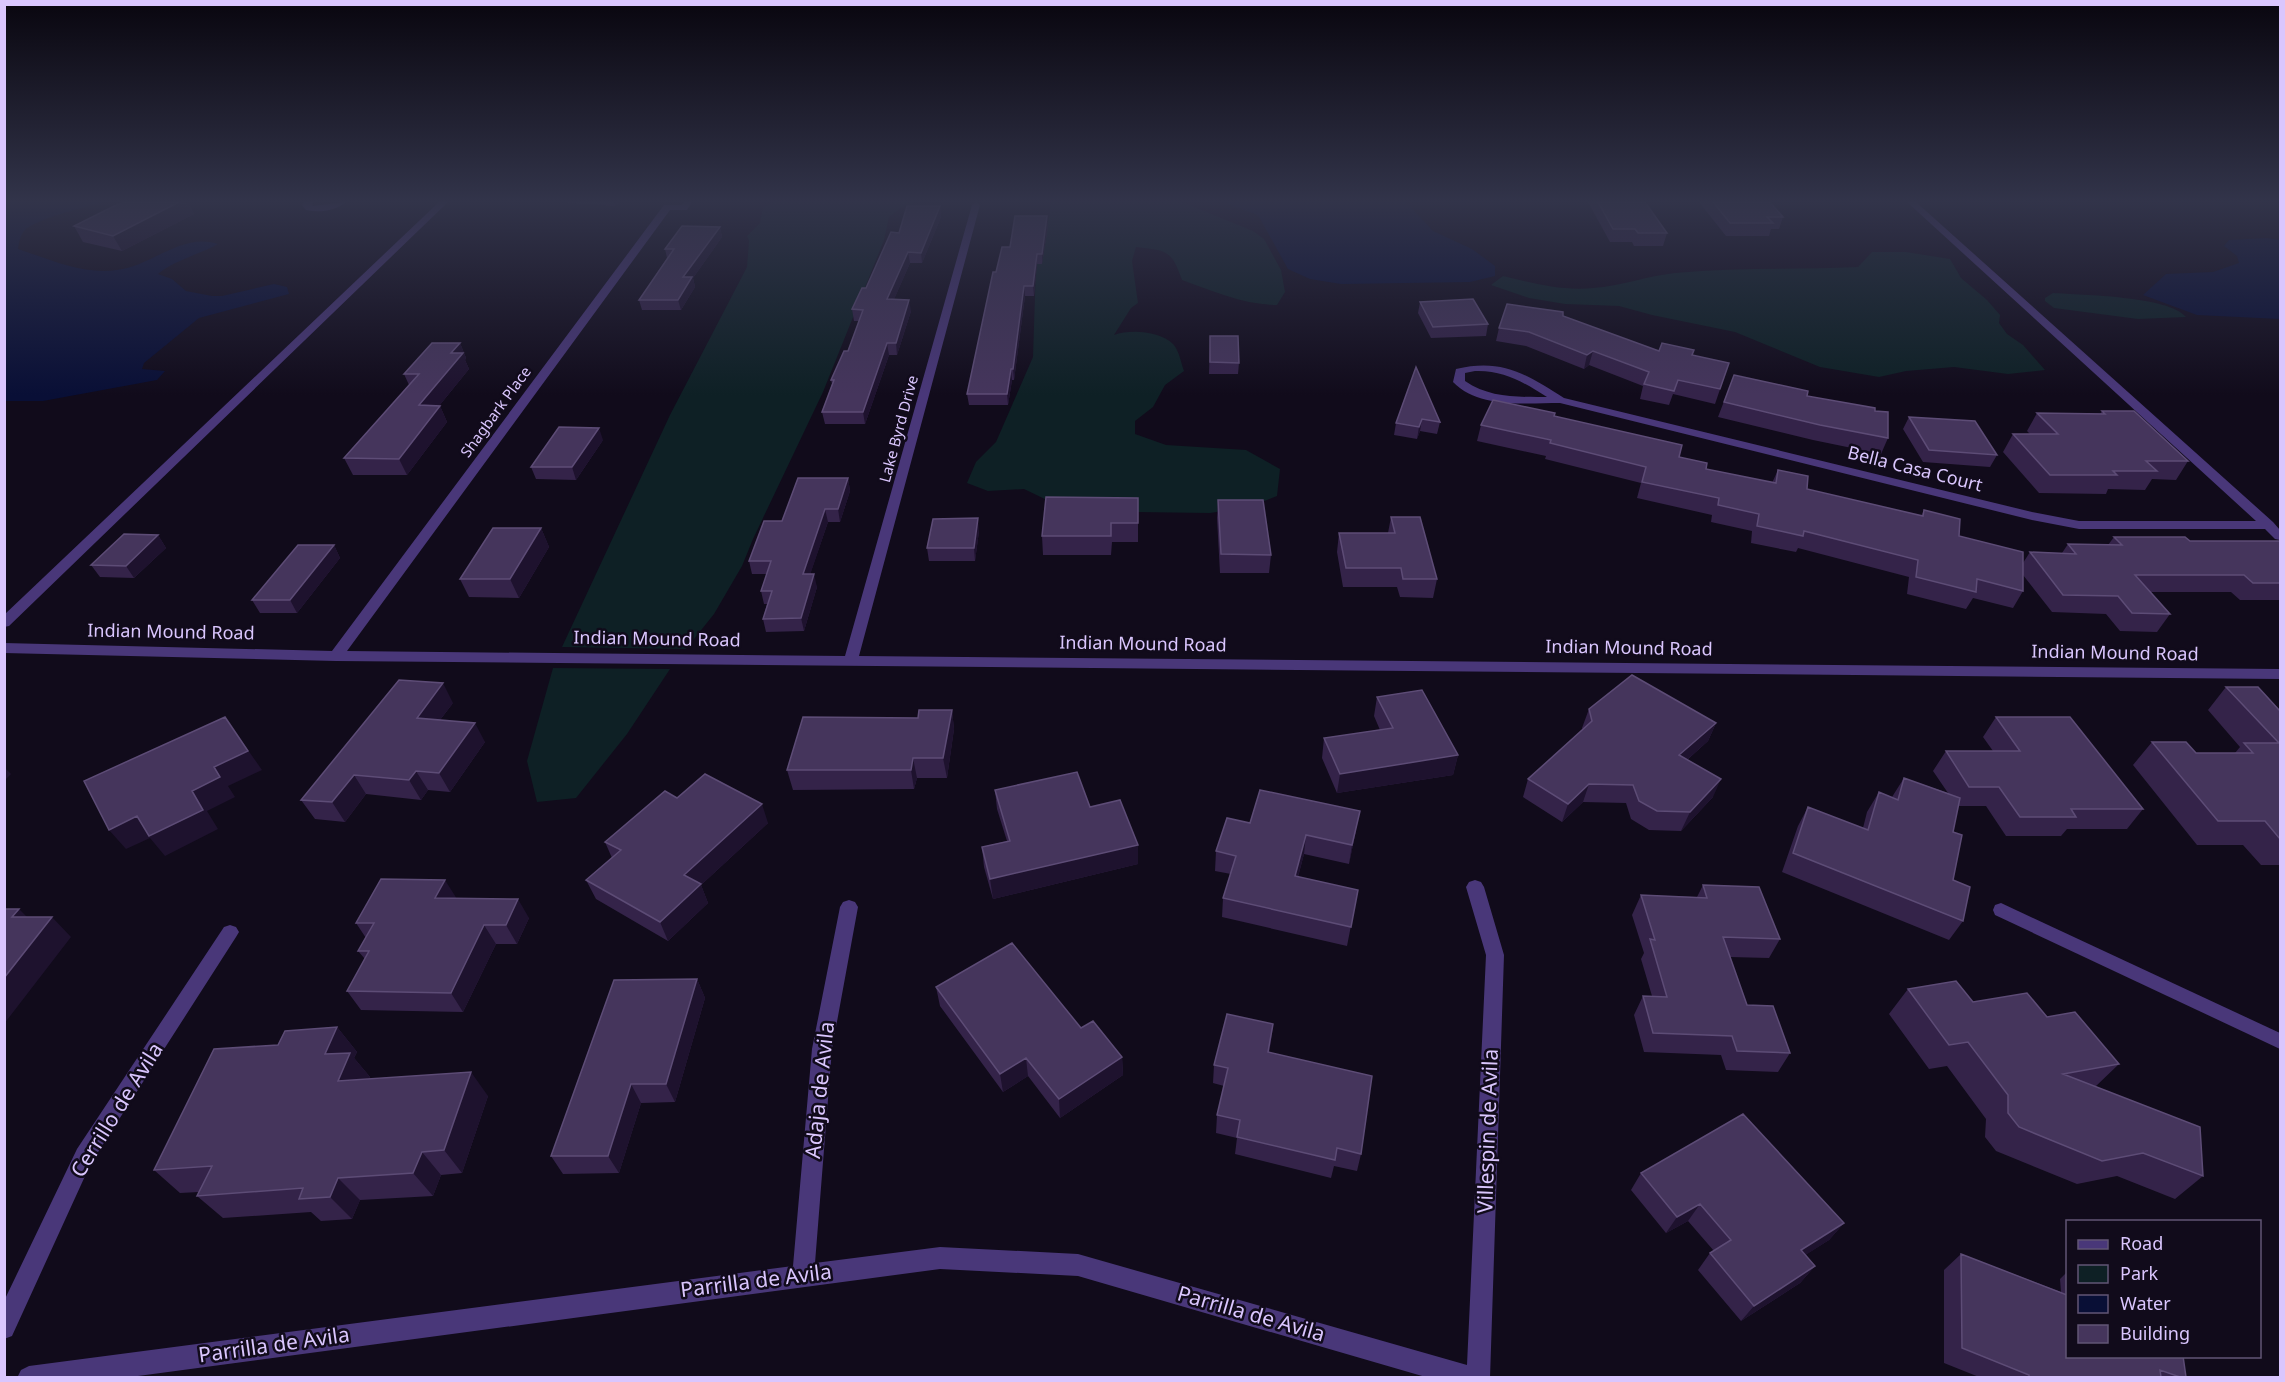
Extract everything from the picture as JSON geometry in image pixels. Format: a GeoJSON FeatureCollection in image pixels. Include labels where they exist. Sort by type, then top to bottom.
{"type":"FeatureCollection","features":[{"type":"Feature","properties":{"kind":"street"},"geometry":{"type":"LineString","coordinates":[[4,623],[377,266]]}},
{"type":"Feature","properties":{"kind":"street","name":"Shagbark Place"},"geometry":{"type":"LineString","coordinates":[[336,656],[624,266]]}},
{"type":"Feature","properties":{"kind":"street","name":"Lake Byrd Drive"},"geometry":{"type":"LineString","coordinates":[[851,660],[959,266]]}},
{"type":"Feature","properties":{"kind":"street"},"geometry":{"type":"LineString","coordinates":[[1982,266],[2280,536]]}},
{"type":"Feature","properties":{"kind":"street","name":"Bella Casa Court"},"geometry":{"type":"LineString","coordinates":[[1560,400],[1508,370],[1480,365],[1460,371],[1459,382],[1471,392],[1510,399],[1560,400],[2032,516],[2079,525],[2268,525]]}},
{"type":"Feature","properties":{"kind":"street","name":"Indian Mound Road"},"geometry":{"type":"LineString","coordinates":[[4,648],[336,656],[2280,674]]}},
{"type":"Feature","properties":{"kind":"street","name":"Villespin de Avila"},"geometry":{"type":"LineString","coordinates":[[1475,887],[1495,955],[1478,1377]]}},
{"type":"Feature","properties":{"kind":"street","name":"Adaja de Avila"},"geometry":{"type":"LineString","coordinates":[[803,1275],[822,1049],[849,908]]}},
{"type":"Feature","properties":{"kind":"street","name":"Cerrillo de Avila"},"geometry":{"type":"LineString","coordinates":[[4,1328],[84,1156],[230,932]]}},
{"type":"Feature","properties":{"kind":"street","name":"Parrilla de Avila"},"geometry":{"type":"LineString","coordinates":[[29,1377],[940,1258],[1078,1265],[1472,1377]]}},
{"type":"Feature","properties":{"kind":"lane"},"geometry":{"type":"LineString","coordinates":[[2001,910],[2280,1041]]}},
{"type":"Feature","properties":{"kind":"green space"},"geometry":{"type":"Polygon","coordinates":[[[873,266],[823,392],[742,566],[714,614],[686,649],[562,647],[670,415],[747,267],[873,266]]]}},
{"type":"Feature","properties":{"kind":"green space"},"geometry":{"type":"Polygon","coordinates":[[[1036,266],[1133,266],[1138,303],[1131,308],[1114,335],[1145,332],[1161,336],[1173,344],[1177,350],[1184,371],[1165,385],[1153,407],[1135,421],[1135,434],[1166,445],[1246,450],[1280,469],[1277,496],[1249,507],[1210,513],[1135,512],[1049,501],[1024,489],[988,491],[967,483],[976,462],[996,442],[1033,357],[1036,266]]]}},
{"type":"Feature","properties":{"kind":"green space"},"geometry":{"type":"Polygon","coordinates":[[[1177,266],[1279,266],[1285,292],[1277,305],[1265,304],[1241,300],[1182,280],[1177,266]]]}},
{"type":"Feature","properties":{"kind":"green space"},"geometry":{"type":"Polygon","coordinates":[[[1954,266],[1961,278],[1987,300],[2000,315],[1999,323],[2007,334],[2023,345],[2045,370],[2008,374],[1954,367],[1906,371],[1879,377],[1820,367],[1735,332],[1619,306],[1565,304],[1529,298],[1491,285],[1503,276],[1548,286],[1581,289],[1603,287],[1665,274],[1698,271],[1954,266]]]}},
{"type":"Feature","properties":{"kind":"green space"},"geometry":{"type":"Polygon","coordinates":[[[2053,293],[2144,301],[2177,310],[2186,317],[2138,319],[2054,308],[2045,301],[2045,298],[2053,293]]]}},
{"type":"Feature","properties":{"kind":"green space"},"geometry":{"type":"Polygon","coordinates":[[[553,668],[670,669],[627,734],[576,798],[537,802],[527,761],[553,668]]]}},
{"type":"Feature","properties":{"kind":"water"},"geometry":{"type":"Polygon","coordinates":[[[5,266],[74,266],[104,271],[132,266],[169,266],[158,274],[172,279],[186,291],[212,296],[222,296],[274,284],[287,287],[289,294],[199,318],[144,363],[142,369],[165,371],[157,380],[43,401],[5,401],[5,266]]]}},
{"type":"Feature","properties":{"kind":"water"},"geometry":{"type":"Polygon","coordinates":[[[1287,266],[1495,266],[1495,276],[1470,282],[1341,284],[1310,279],[1287,266]]]}},
{"type":"Feature","properties":{"kind":"water"},"geometry":{"type":"Polygon","coordinates":[[[2229,266],[2280,266],[2280,319],[2197,315],[2143,295],[2166,274],[2213,272],[2229,266]]]}},
{"type":"Feature","properties":{"kind":"building"},"geometry":{"type":"Polygon","coordinates":[[[662,266],[691,266],[683,277],[692,277],[678,300],[639,300],[662,266]]]}},
{"type":"Feature","properties":{"kind":"building"},"geometry":{"type":"Polygon","coordinates":[[[876,266],[902,266],[887,299],[909,300],[896,343],[887,343],[863,412],[822,412],[834,380],[831,380],[844,351],[848,351],[863,310],[852,309],[862,288],[866,288],[876,266]]]}},
{"type":"Feature","properties":{"kind":"building"},"geometry":{"type":"Polygon","coordinates":[[[997,266],[1035,266],[1033,286],[1024,286],[1013,369],[1011,369],[1007,394],[967,394],[993,272],[996,272],[997,266]]]}},
{"type":"Feature","properties":{"kind":"building"},"geometry":{"type":"Polygon","coordinates":[[[1473,299],[1488,324],[1433,327],[1420,302],[1473,299]]]}},
{"type":"Feature","properties":{"kind":"building"},"geometry":{"type":"Polygon","coordinates":[[[1507,304],[1563,312],[1563,316],[1659,351],[1662,343],[1694,350],[1692,355],[1729,363],[1720,389],[1678,380],[1674,391],[1644,384],[1649,372],[1593,351],[1587,355],[1529,332],[1499,328],[1507,304]]]}},
{"type":"Feature","properties":{"kind":"building"},"geometry":{"type":"Polygon","coordinates":[[[1210,336],[1238,336],[1239,363],[1210,362],[1210,336]]]}},
{"type":"Feature","properties":{"kind":"building"},"geometry":{"type":"Polygon","coordinates":[[[432,343],[460,343],[451,353],[463,353],[419,405],[440,406],[399,459],[344,458],[419,374],[404,374],[432,343]]]}},
{"type":"Feature","properties":{"kind":"building"},"geometry":{"type":"Polygon","coordinates":[[[1416,367],[1440,422],[1422,419],[1419,427],[1396,423],[1416,367]]]}},
{"type":"Feature","properties":{"kind":"building"},"geometry":{"type":"Polygon","coordinates":[[[1734,375],[1808,391],[1807,396],[1888,412],[1888,438],[1820,425],[1724,402],[1734,375]]]}},
{"type":"Feature","properties":{"kind":"building"},"geometry":{"type":"Polygon","coordinates":[[[1493,400],[1682,445],[1679,457],[1707,463],[1706,469],[1776,483],[1778,470],[1808,476],[1807,489],[1923,516],[1924,510],[1960,519],[1959,536],[2023,552],[2023,591],[1977,579],[1976,592],[1916,577],[1918,560],[1804,531],[1803,536],[1757,526],[1759,514],[1718,505],[1719,498],[1642,482],[1646,467],[1550,443],[1551,440],[1481,425],[1493,400]]]}},
{"type":"Feature","properties":{"kind":"building"},"geometry":{"type":"Polygon","coordinates":[[[2102,411],[2134,411],[2188,461],[2146,461],[2157,471],[2113,471],[2117,475],[2050,475],[2013,434],[2058,434],[2037,413],[2105,414],[2102,411]]]}},
{"type":"Feature","properties":{"kind":"building"},"geometry":{"type":"Polygon","coordinates":[[[1909,417],[1975,421],[1997,455],[1929,450],[1909,417]]]}},
{"type":"Feature","properties":{"kind":"building"},"geometry":{"type":"Polygon","coordinates":[[[559,427],[599,428],[572,467],[531,467],[559,427]]]}},
{"type":"Feature","properties":{"kind":"building"},"geometry":{"type":"Polygon","coordinates":[[[798,478],[848,478],[838,509],[825,509],[803,574],[814,574],[801,618],[763,619],[772,591],[761,591],[771,561],[749,561],[764,521],[782,521],[798,478]]]}},
{"type":"Feature","properties":{"kind":"building"},"geometry":{"type":"Polygon","coordinates":[[[1046,497],[1138,498],[1138,523],[1111,523],[1111,536],[1042,536],[1046,497]]]}},
{"type":"Feature","properties":{"kind":"building"},"geometry":{"type":"Polygon","coordinates":[[[1218,500],[1263,500],[1271,555],[1221,554],[1218,500]]]}},
{"type":"Feature","properties":{"kind":"building"},"geometry":{"type":"Polygon","coordinates":[[[1391,517],[1420,517],[1437,579],[1403,579],[1401,568],[1346,568],[1339,533],[1395,533],[1391,517]]]}},
{"type":"Feature","properties":{"kind":"building"},"geometry":{"type":"Polygon","coordinates":[[[978,518],[974,548],[927,548],[933,519],[978,518]]]}},
{"type":"Feature","properties":{"kind":"building"},"geometry":{"type":"Polygon","coordinates":[[[493,528],[541,528],[510,579],[460,579],[493,528]]]}},
{"type":"Feature","properties":{"kind":"building"},"geometry":{"type":"Polygon","coordinates":[[[124,534],[158,535],[126,566],[91,565],[124,534]]]}},
{"type":"Feature","properties":{"kind":"building"},"geometry":{"type":"Polygon","coordinates":[[[2114,537],[2185,537],[2190,541],[2280,541],[2280,583],[2253,583],[2244,575],[2135,575],[2170,614],[2132,613],[2118,596],[2063,595],[2030,552],[2076,554],[2068,544],[2122,545],[2114,537]]]}},
{"type":"Feature","properties":{"kind":"building"},"geometry":{"type":"Polygon","coordinates":[[[298,545],[334,545],[290,600],[252,600],[298,545]]]}},
{"type":"Feature","properties":{"kind":"building"},"geometry":{"type":"Polygon","coordinates":[[[1632,675],[1716,723],[1679,755],[1721,779],[1690,812],[1657,811],[1639,801],[1633,785],[1589,784],[1568,804],[1528,779],[1592,721],[1589,709],[1632,675]]]}},
{"type":"Feature","properties":{"kind":"building"},"geometry":{"type":"Polygon","coordinates":[[[399,680],[443,683],[417,718],[475,723],[439,773],[416,771],[409,780],[354,775],[332,802],[301,800],[399,680]]]}},
{"type":"Feature","properties":{"kind":"building"},"geometry":{"type":"Polygon","coordinates":[[[2226,687],[2258,687],[2280,711],[2280,839],[2265,821],[2218,821],[2152,742],[2186,742],[2196,753],[2253,753],[2244,743],[2279,743],[2226,687]]]}},
{"type":"Feature","properties":{"kind":"building"},"geometry":{"type":"Polygon","coordinates":[[[1422,690],[1458,755],[1340,774],[1324,738],[1393,728],[1377,697],[1422,690]]]}},
{"type":"Feature","properties":{"kind":"building"},"geometry":{"type":"Polygon","coordinates":[[[919,710],[952,710],[943,758],[913,758],[911,770],[787,770],[803,717],[918,718],[919,710]]]}},
{"type":"Feature","properties":{"kind":"building"},"geometry":{"type":"Polygon","coordinates":[[[225,717],[248,751],[214,767],[220,777],[192,791],[203,810],[149,836],[137,816],[109,830],[84,781],[225,717]]]}},
{"type":"Feature","properties":{"kind":"building"},"geometry":{"type":"Polygon","coordinates":[[[1996,717],[2070,717],[2143,809],[2071,809],[2076,817],[2020,817],[1999,787],[1969,787],[1946,751],[2020,751],[1996,717]]]}},
{"type":"Feature","properties":{"kind":"building"},"geometry":{"type":"Polygon","coordinates":[[[1077,772],[1090,807],[1120,800],[1138,845],[990,879],[982,847],[1010,841],[995,790],[1077,772]]]}},
{"type":"Feature","properties":{"kind":"building"},"geometry":{"type":"Polygon","coordinates":[[[705,774],[762,804],[684,875],[701,884],[660,922],[586,880],[621,850],[605,842],[665,791],[677,798],[705,774]]]}},
{"type":"Feature","properties":{"kind":"building"},"geometry":{"type":"Polygon","coordinates":[[[1904,778],[1960,798],[1953,832],[1962,835],[1953,880],[1970,887],[1963,921],[1793,853],[1808,807],[1868,830],[1879,792],[1898,800],[1904,778]]]}},
{"type":"Feature","properties":{"kind":"building"},"geometry":{"type":"Polygon","coordinates":[[[1260,790],[1360,811],[1352,845],[1306,835],[1295,876],[1358,890],[1351,927],[1223,898],[1236,856],[1216,851],[1227,818],[1250,823],[1260,790]]]}},
{"type":"Feature","properties":{"kind":"building"},"geometry":{"type":"Polygon","coordinates":[[[381,879],[445,880],[435,898],[518,899],[506,925],[484,925],[451,993],[347,991],[369,951],[358,951],[374,923],[356,923],[381,879]]]}},
{"type":"Feature","properties":{"kind":"building"},"geometry":{"type":"Polygon","coordinates":[[[1703,885],[1759,887],[1780,939],[1723,937],[1747,1005],[1773,1006],[1790,1053],[1737,1051],[1732,1036],[1653,1033],[1643,996],[1667,997],[1650,939],[1655,940],[1641,895],[1707,898],[1703,885]]]}},
{"type":"Feature","properties":{"kind":"building"},"geometry":{"type":"Polygon","coordinates":[[[4,909],[19,909],[12,917],[52,917],[4,978],[4,909]]]}},
{"type":"Feature","properties":{"kind":"building"},"geometry":{"type":"Polygon","coordinates":[[[1012,943],[1081,1028],[1093,1021],[1122,1057],[1059,1099],[1026,1058],[1000,1074],[936,987],[1012,943]]]}},
{"type":"Feature","properties":{"kind":"building"},"geometry":{"type":"Polygon","coordinates":[[[697,979],[666,1084],[631,1084],[608,1156],[551,1156],[614,980],[697,979]]]}},
{"type":"Feature","properties":{"kind":"building"},"geometry":{"type":"Polygon","coordinates":[[[1956,981],[1973,1002],[2027,993],[2047,1017],[2075,1012],[2119,1064],[2063,1074],[2200,1127],[2203,1176],[2143,1153],[2102,1161],[2019,1127],[2008,1113],[2008,1095],[1968,1042],[1949,1045],[1908,989],[1956,981]]]}},
{"type":"Feature","properties":{"kind":"building"},"geometry":{"type":"Polygon","coordinates":[[[1227,1014],[1273,1024],[1268,1052],[1372,1076],[1361,1154],[1337,1148],[1335,1160],[1237,1137],[1240,1120],[1217,1115],[1228,1068],[1214,1065],[1227,1014]]]}},
{"type":"Feature","properties":{"kind":"building"},"geometry":{"type":"Polygon","coordinates":[[[337,1027],[325,1054],[350,1053],[338,1081],[471,1072],[444,1150],[422,1152],[413,1173],[338,1178],[330,1197],[299,1199],[303,1188],[197,1196],[212,1166],[154,1170],[214,1049],[278,1045],[285,1031],[337,1027]]]}},
{"type":"Feature","properties":{"kind":"building"},"geometry":{"type":"Polygon","coordinates":[[[1743,1114],[1844,1223],[1801,1250],[1815,1266],[1754,1306],[1710,1253],[1731,1240],[1700,1204],[1677,1217],[1641,1173],[1743,1114]]]}},
{"type":"Feature","properties":{"kind":"building"},"geometry":{"type":"Polygon","coordinates":[[[1961,1254],[2066,1295],[2066,1358],[2183,1358],[2186,1377],[2160,1370],[2161,1377],[2029,1377],[2029,1375],[1962,1348],[1961,1254]]]}}]}
